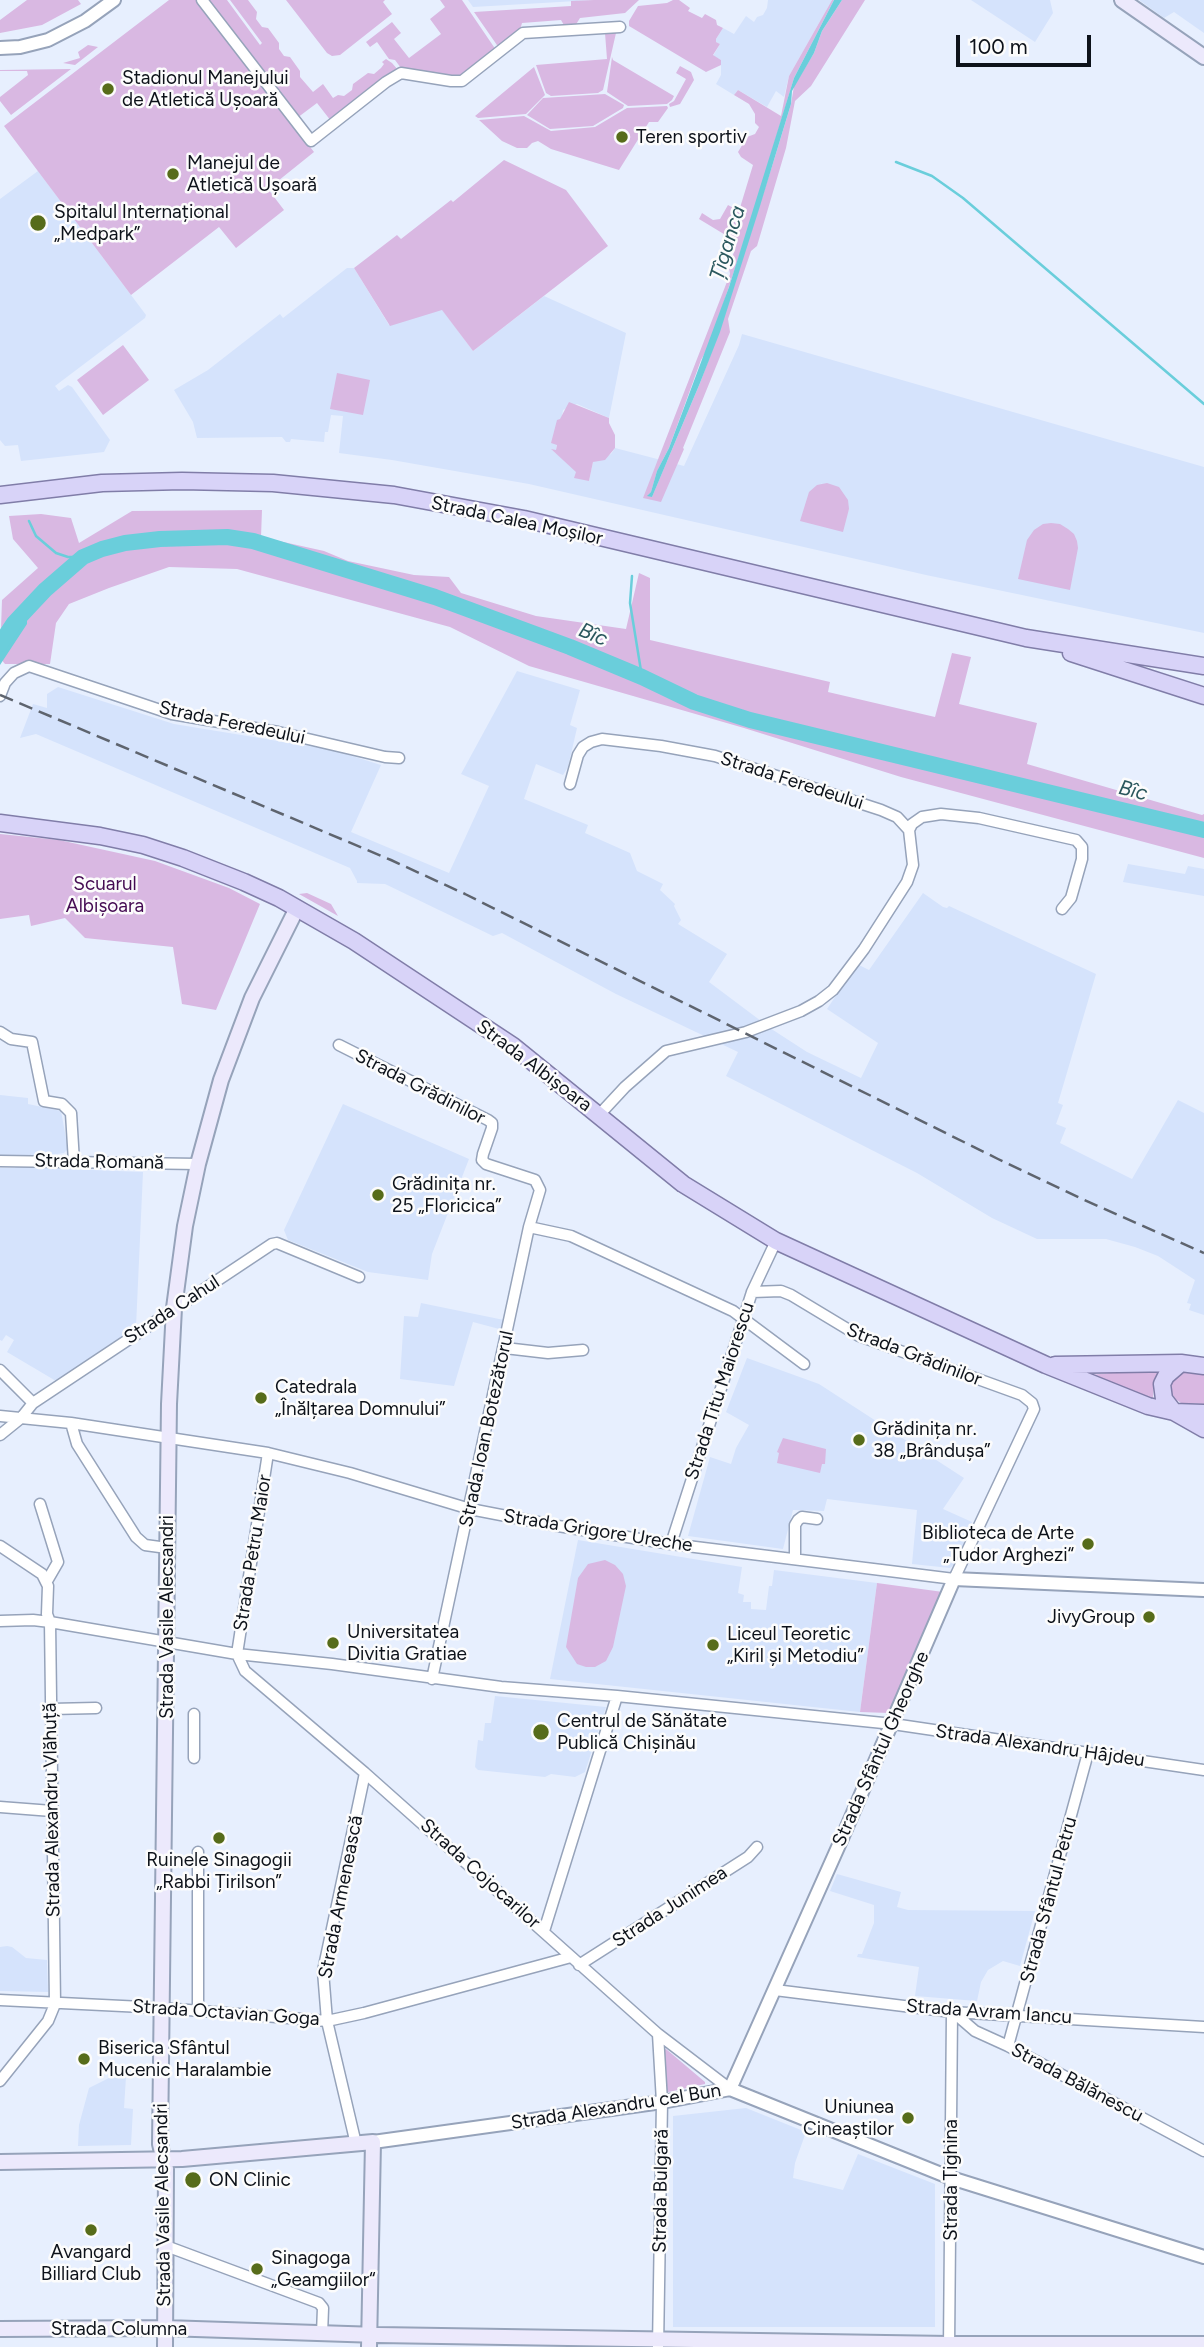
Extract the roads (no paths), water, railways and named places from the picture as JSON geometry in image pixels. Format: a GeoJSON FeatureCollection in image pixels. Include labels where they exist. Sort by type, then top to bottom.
{"type":"FeatureCollection","features":[{"type":"Feature","properties":{"kind":"main road"},"geometry":{"type":"LineString","coordinates":[[1122,0],[1204,57]]}},
{"type":"Feature","properties":{"kind":"main road","name":"Strada Calea Moșilor"},"geometry":{"type":"LineString","coordinates":[[0,495],[102,483],[182,481],[273,483],[394,495],[524,520],[1026,638],[1204,666]]}},
{"type":"Feature","properties":{"kind":"main road","name":"Strada Calea Moșilor"},"geometry":{"type":"LineString","coordinates":[[1026,638],[1204,696]]}},
{"type":"Feature","properties":{"kind":"main road","name":"Strada Albișoara"},"geometry":{"type":"LineString","coordinates":[[0,823],[100,836],[143,845],[244,881],[354,941],[513,1046],[683,1184],[776,1241],[1046,1365],[1148,1406],[1174,1412],[1204,1413]]}},
{"type":"Feature","properties":{"kind":"main road","name":"Strada Vasile Alecsandri"},"geometry":{"type":"LineString","coordinates":[[165,2347],[166,2169],[160,2144],[169,1368],[174,1308],[185,1226],[198,1164],[221,1080],[245,1013],[297,908]]}},
{"type":"Feature","properties":{"kind":"main road"},"geometry":{"type":"LineString","coordinates":[[1181,1363],[1166,1376],[1162,1384],[1164,1399],[1174,1412],[1204,1429]]}},
{"type":"Feature","properties":{"kind":"main road","name":"Strada Albișoara"},"geometry":{"type":"LineString","coordinates":[[1046,1365],[1181,1363],[1204,1366]]}},
{"type":"Feature","properties":{"kind":"main road"},"geometry":{"type":"LineString","coordinates":[[370,2341],[373,2142]]}},
{"type":"Feature","properties":{"kind":"main road","name":"Strada Alexandru cel Bun"},"geometry":{"type":"LineString","coordinates":[[0,2162],[164,2159],[373,2142]]}},
{"type":"Feature","properties":{"kind":"main road","name":"Strada Columna"},"geometry":{"type":"LineString","coordinates":[[0,2329],[165,2328],[322,2334],[370,2341],[1204,2344]]}},
{"type":"Feature","properties":{"kind":"street"},"geometry":{"type":"LineString","coordinates":[[0,48],[34,44],[65,33],[114,0]]}},
{"type":"Feature","properties":{"kind":"street"},"geometry":{"type":"LineString","coordinates":[[202,0],[311,141],[386,82],[401,74],[457,82],[467,79],[523,33],[620,27]]}},
{"type":"Feature","properties":{"kind":"street","name":"Strada Feredeului"},"geometry":{"type":"LineString","coordinates":[[0,696],[5,683],[14,673],[29,666],[172,714],[278,732],[399,758]]}},
{"type":"Feature","properties":{"kind":"street","name":"Strada Feredeului"},"geometry":{"type":"LineString","coordinates":[[570,784],[578,755],[583,747],[591,742],[602,740],[661,746],[715,756],[881,810],[897,817],[909,830]]}},
{"type":"Feature","properties":{"kind":"street"},"geometry":{"type":"LineString","coordinates":[[599,1115],[625,1087],[666,1051],[747,1032],[801,1011],[832,990],[907,882],[913,865],[909,830],[916,819],[930,814],[979,818],[1076,840],[1082,847],[1082,859],[1071,898],[1062,909]]}},
{"type":"Feature","properties":{"kind":"street"},"geometry":{"type":"LineString","coordinates":[[0,1032],[12,1039],[32,1042],[44,1101],[62,1104],[71,1113],[74,1161]]}},
{"type":"Feature","properties":{"kind":"street","name":"Strada Grădinilor"},"geometry":{"type":"LineString","coordinates":[[339,1045],[488,1120],[492,1123],[492,1128],[482,1160],[486,1164],[535,1180]]}},
{"type":"Feature","properties":{"kind":"street","name":"Strada Romană"},"geometry":{"type":"LineString","coordinates":[[0,1161],[198,1164]]}},
{"type":"Feature","properties":{"kind":"street","name":"Strada Ioan Botezătorul"},"geometry":{"type":"LineString","coordinates":[[432,1679],[540,1190],[535,1180]]}},
{"type":"Feature","properties":{"kind":"street"},"geometry":{"type":"LineString","coordinates":[[530,1227],[572,1236],[733,1311],[804,1364]]}},
{"type":"Feature","properties":{"kind":"street","name":"Strada Titu Maiorescu"},"geometry":{"type":"LineString","coordinates":[[671,1544],[752,1292],[776,1241]]}},
{"type":"Feature","properties":{"kind":"street","name":"Strada Cahul"},"geometry":{"type":"LineString","coordinates":[[0,1434],[21,1419],[33,1403],[272,1244],[277,1243],[359,1277]]}},
{"type":"Feature","properties":{"kind":"street","name":"Strada Grădinilor"},"geometry":{"type":"LineString","coordinates":[[752,1292],[781,1291],[791,1295],[859,1336],[1022,1395],[1028,1398],[1034,1409]]}},
{"type":"Feature","properties":{"kind":"street"},"geometry":{"type":"LineString","coordinates":[[505,1348],[548,1353],[583,1350]]}},
{"type":"Feature","properties":{"kind":"street"},"geometry":{"type":"LineString","coordinates":[[0,1370],[33,1403]]}},
{"type":"Feature","properties":{"kind":"street","name":"Strada Sfântul Gheorghe"},"geometry":{"type":"LineString","coordinates":[[730,2089],[893,1724],[954,1579],[1034,1409]]}},
{"type":"Feature","properties":{"kind":"street","name":"Strada Grigore Ureche"},"geometry":{"type":"LineString","coordinates":[[0,1416],[71,1423],[268,1453],[470,1509],[671,1544],[954,1579],[1204,1590]]}},
{"type":"Feature","properties":{"kind":"street"},"geometry":{"type":"LineString","coordinates":[[71,1423],[77,1444],[136,1537],[145,1545],[167,1548]]}},
{"type":"Feature","properties":{"kind":"street","name":"Strada Petru Maior"},"geometry":{"type":"LineString","coordinates":[[237,1654],[268,1453]]}},
{"type":"Feature","properties":{"kind":"street","name":"Strada Alexandru Vlăhuță"},"geometry":{"type":"LineString","coordinates":[[40,1504],[58,1562],[47,1581],[47,1614],[50,1622],[55,2004]]}},
{"type":"Feature","properties":{"kind":"street"},"geometry":{"type":"LineString","coordinates":[[795,1559],[795,1525],[802,1517],[817,1519]]}},
{"type":"Feature","properties":{"kind":"street"},"geometry":{"type":"LineString","coordinates":[[0,1546],[47,1581]]}},
{"type":"Feature","properties":{"kind":"street","name":"Strada Alexandru Hâjdeu"},"geometry":{"type":"LineString","coordinates":[[0,1621],[50,1622],[237,1654],[332,1664],[432,1679],[893,1724],[1204,1770]]}},
{"type":"Feature","properties":{"kind":"street","name":"Strada Cojocarilor"},"geometry":{"type":"LineString","coordinates":[[237,1654],[245,1671],[365,1773],[657,2034],[730,2089]]}},
{"type":"Feature","properties":{"kind":"street"},"geometry":{"type":"LineString","coordinates":[[544,1931],[617,1696]]}},
{"type":"Feature","properties":{"kind":"street"},"geometry":{"type":"LineString","coordinates":[[51,1709],[96,1708]]}},
{"type":"Feature","properties":{"kind":"street"},"geometry":{"type":"LineString","coordinates":[[194,1714],[194,1758]]}},
{"type":"Feature","properties":{"kind":"street","name":"Strada Sfântul Petru"},"geometry":{"type":"LineString","coordinates":[[1009,2046],[1088,1753]]}},
{"type":"Feature","properties":{"kind":"street","name":"Strada Armenească"},"geometry":{"type":"LineString","coordinates":[[356,2144],[327,2021],[323,1972],[365,1773]]}},
{"type":"Feature","properties":{"kind":"street"},"geometry":{"type":"LineString","coordinates":[[0,1807],[52,1811]]}},
{"type":"Feature","properties":{"kind":"street","name":"Strada Junimea"},"geometry":{"type":"LineString","coordinates":[[579,1965],[748,1857],[758,1847]]}},
{"type":"Feature","properties":{"kind":"street"},"geometry":{"type":"LineString","coordinates":[[198,1852],[198,2011]]}},
{"type":"Feature","properties":{"kind":"street","name":"Strada Octavian Goga"},"geometry":{"type":"LineString","coordinates":[[0,2000],[163,2008],[327,2021],[571,1957]]}},
{"type":"Feature","properties":{"kind":"street","name":"Strada Avram Iancu"},"geometry":{"type":"LineString","coordinates":[[775,1990],[953,2012],[1204,2026]]}},
{"type":"Feature","properties":{"kind":"street"},"geometry":{"type":"LineString","coordinates":[[0,2081],[48,2021],[55,2004]]}},
{"type":"Feature","properties":{"kind":"street","name":"Strada Bălănescu"},"geometry":{"type":"LineString","coordinates":[[953,2012],[975,2032],[1009,2046],[1204,2151]]}},
{"type":"Feature","properties":{"kind":"street","name":"Strada Tighina"},"geometry":{"type":"LineString","coordinates":[[949,2345],[953,2012]]}},
{"type":"Feature","properties":{"kind":"street","name":"Strada Bulgară"},"geometry":{"type":"LineString","coordinates":[[657,2034],[662,2102],[658,2343]]}},
{"type":"Feature","properties":{"kind":"street","name":"Strada Alexandru cel Bun"},"geometry":{"type":"LineString","coordinates":[[373,2142],[662,2102],[730,2089],[951,2178],[1204,2257]]}},
{"type":"Feature","properties":{"kind":"street"},"geometry":{"type":"LineString","coordinates":[[166,2246],[318,2303],[323,2308],[322,2334]]}},
{"type":"Feature","properties":{"kind":"water"},"geometry":{"type":"Polygon","coordinates":[[[834,0],[842,0],[822,31],[814,53],[792,91],[791,104],[720,332],[652,497],[647,496],[669,448],[729,287],[794,78],[834,0]]]}},
{"type":"Feature","properties":{"kind":"water"},"geometry":{"type":"Polygon","coordinates":[[[27,609],[27,624],[0,665],[0,640],[15,617],[27,609]]]}},
{"type":"Feature","properties":{"kind":"waterway"},"geometry":{"type":"LineString","coordinates":[[896,162],[932,176],[963,198],[1204,404]]}},
{"type":"Feature","properties":{"kind":"waterway"},"geometry":{"type":"LineString","coordinates":[[29,521],[36,536],[56,553],[68,557],[83,557]]}},
{"type":"Feature","properties":{"kind":"waterway","name":"Bîc"},"geometry":{"type":"LineString","coordinates":[[0,644],[14,623],[45,590],[83,557],[102,549],[160,539],[227,537],[253,541],[435,597],[570,647],[694,702],[750,720],[1204,830]]}},
{"type":"Feature","properties":{"kind":"waterway","name":"Țîganca"},"geometry":{"type":"LineString","coordinates":[[632,576],[630,603],[642,677]]}},
{"type":"Feature","properties":{"kind":"railway"},"geometry":{"type":"LineString","coordinates":[[0,695],[391,860],[465,894],[998,1159],[1204,1253]]}},
{"type":"Feature","properties":{"kind":"place","name":"Stadionul Manejului de Atletică Ușoară"},"geometry":{"type":"Point","coordinates":[108,89]}},
{"type":"Feature","properties":{"kind":"place","name":"Teren sportiv"},"geometry":{"type":"Point","coordinates":[622,137]}},
{"type":"Feature","properties":{"kind":"place","name":"Manejul de Atletică Ușoară"},"geometry":{"type":"Point","coordinates":[173,174]}},
{"type":"Feature","properties":{"kind":"place","name":"Spitalul Internațional „Medpark”"},"geometry":{"type":"Point","coordinates":[38,223]}},
{"type":"Feature","properties":{"kind":"place","name":"Grădinița nr. 25 „Floricica”"},"geometry":{"type":"Point","coordinates":[378,1195]}},
{"type":"Feature","properties":{"kind":"place","name":"Catedrala „Înălțarea Domnului”"},"geometry":{"type":"Point","coordinates":[261,1398]}},
{"type":"Feature","properties":{"kind":"place","name":"Grădinița nr. 38 „Brândușa”"},"geometry":{"type":"Point","coordinates":[859,1440]}},
{"type":"Feature","properties":{"kind":"place","name":"Biblioteca de Arte „Tudor Arghezi“"},"geometry":{"type":"Point","coordinates":[1088,1544]}},
{"type":"Feature","properties":{"kind":"place","name":"JivyGroup"},"geometry":{"type":"Point","coordinates":[1149,1617]}},
{"type":"Feature","properties":{"kind":"place","name":"Universitatea Divitia Gratiae"},"geometry":{"type":"Point","coordinates":[333,1643]}},
{"type":"Feature","properties":{"kind":"place","name":"Liceul Teoretic „Kiril și Metodiu”"},"geometry":{"type":"Point","coordinates":[713,1645]}},
{"type":"Feature","properties":{"kind":"place","name":"Centrul de Sănătate Publică Chișinău"},"geometry":{"type":"Point","coordinates":[541,1732]}},
{"type":"Feature","properties":{"kind":"place","name":"Ruinele Sinagogii „Rabbi Țirilson”"},"geometry":{"type":"Point","coordinates":[219,1838]}},
{"type":"Feature","properties":{"kind":"place","name":"Biserica Sfântul Mucenic Haralambie"},"geometry":{"type":"Point","coordinates":[84,2059]}},
{"type":"Feature","properties":{"kind":"place","name":"Uniunea Cineaștilor"},"geometry":{"type":"Point","coordinates":[908,2118]}},
{"type":"Feature","properties":{"kind":"place","name":"ON Clinic"},"geometry":{"type":"Point","coordinates":[193,2180]}},
{"type":"Feature","properties":{"kind":"place","name":"Avangard Billiard Club"},"geometry":{"type":"Point","coordinates":[91,2230]}},
{"type":"Feature","properties":{"kind":"place","name":"Sinagoga „Geamgiilor“"},"geometry":{"type":"Point","coordinates":[257,2269]}},
{"type":"Feature","properties":{"kind":"park label","name":"Scuarul Albișoara"},"geometry":{"type":"Point","coordinates":[105,895]}}]}
